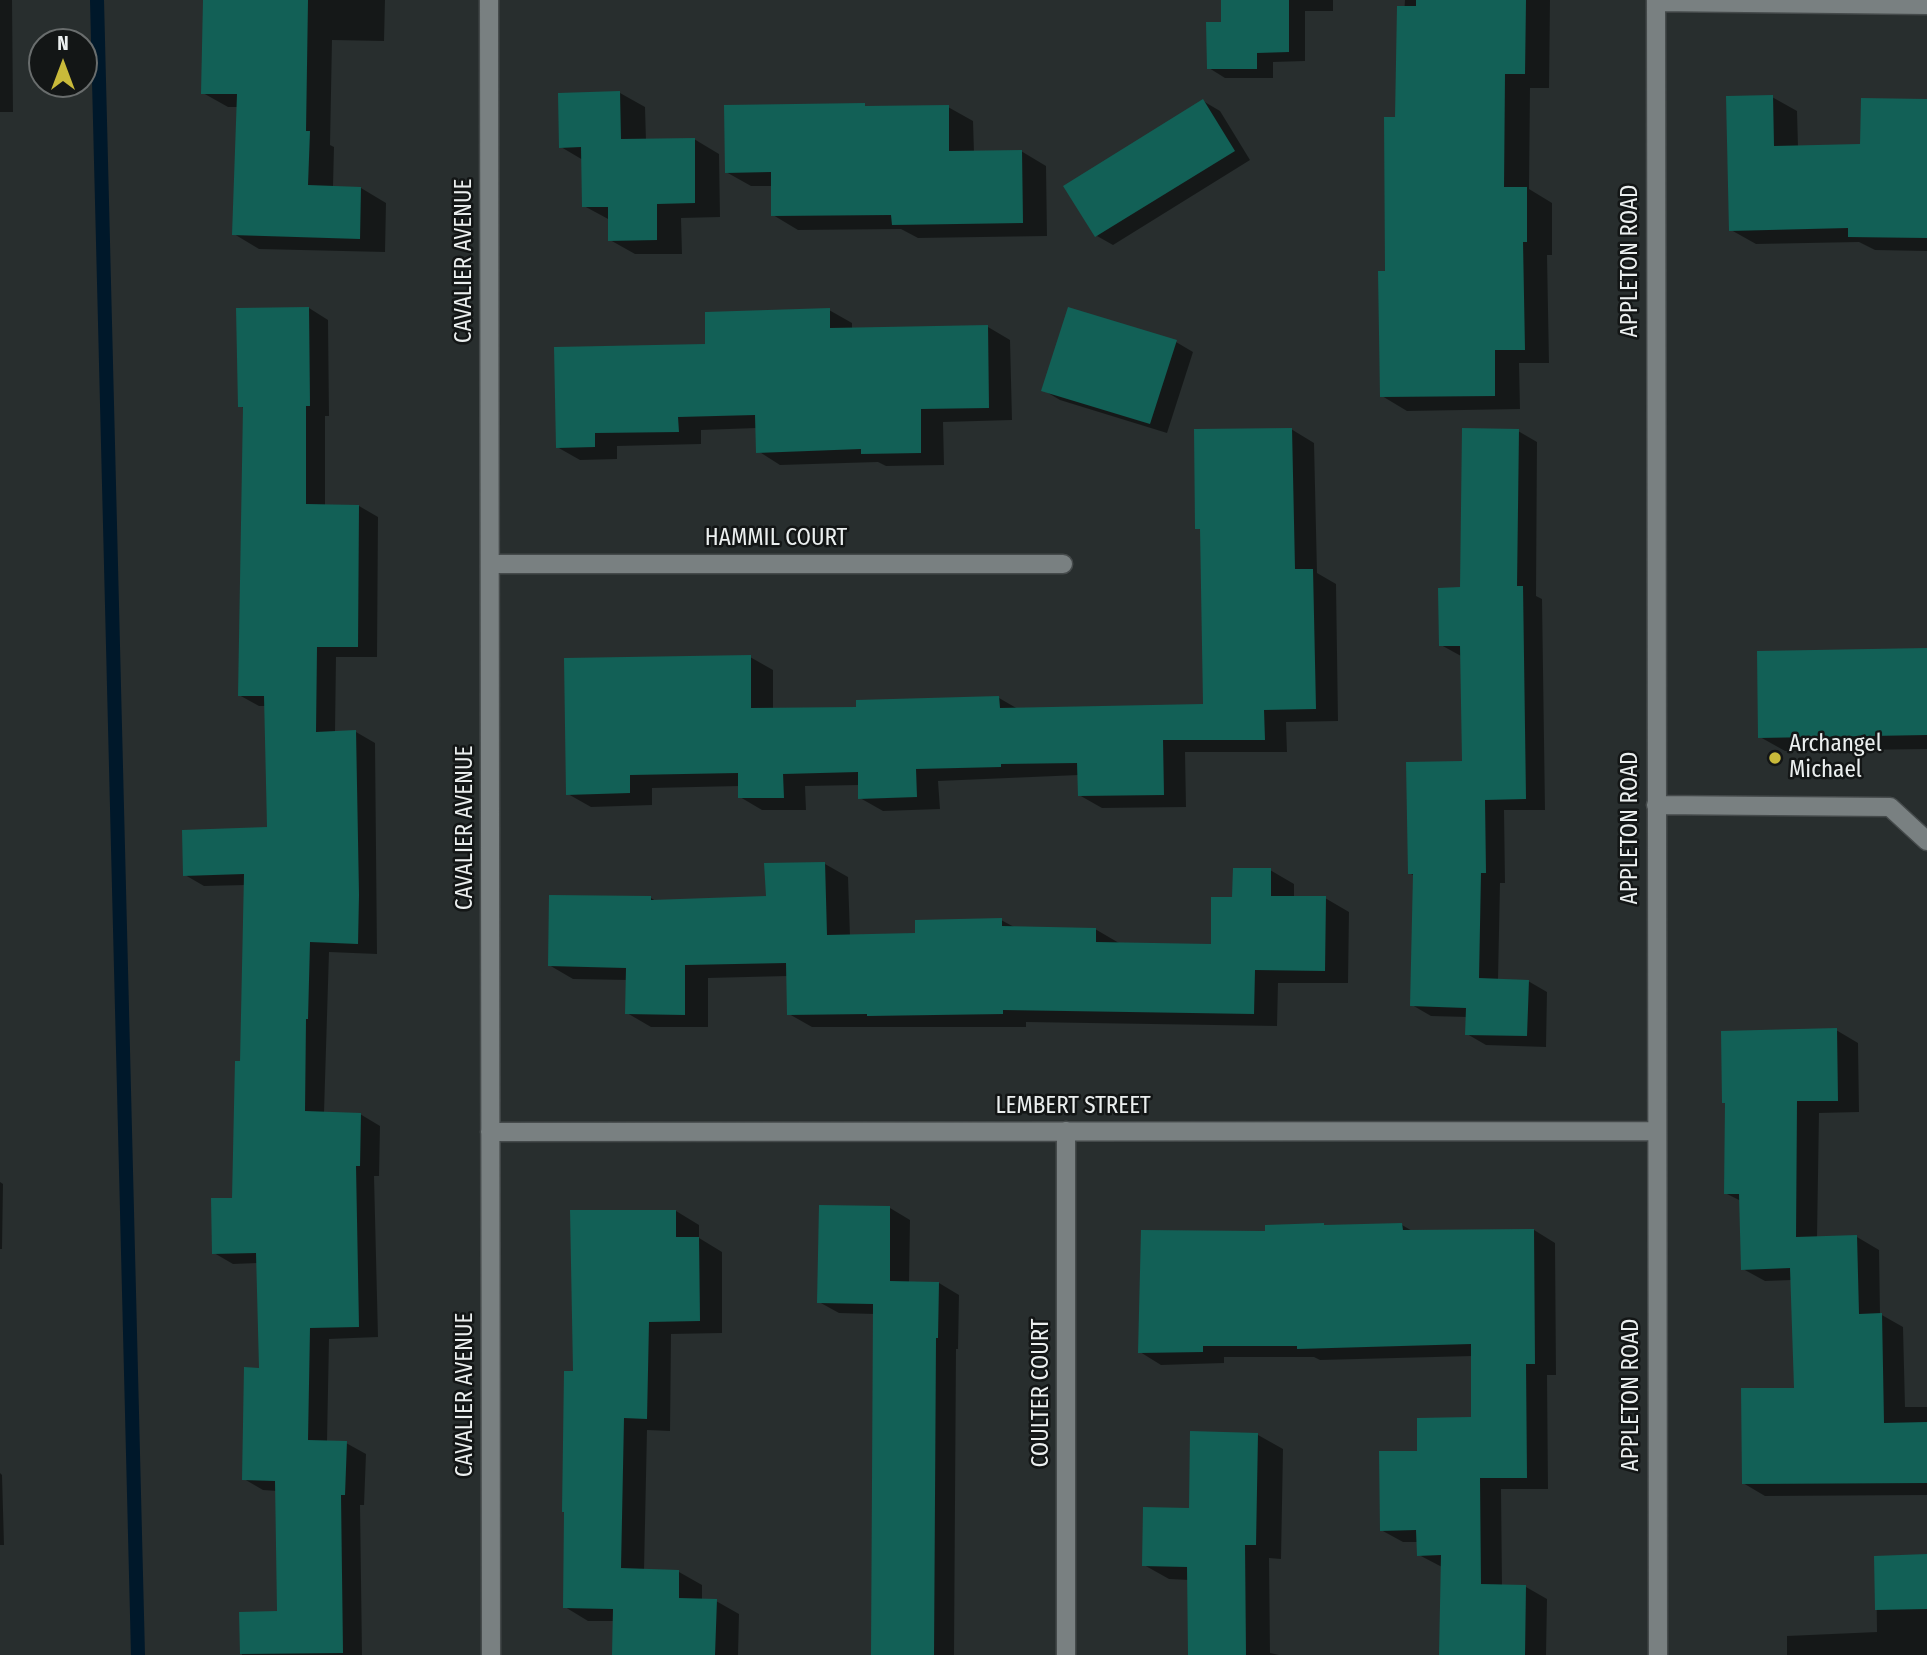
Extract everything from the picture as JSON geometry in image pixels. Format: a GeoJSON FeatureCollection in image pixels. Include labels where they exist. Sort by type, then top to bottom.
{"type":"FeatureCollection","features":[{"type":"Feature","properties":{"kind":"street","name":"CAVALIER AVENUE"},"geometry":{"type":"LineString","coordinates":[[489,0],[491,1655]]}},
{"type":"Feature","properties":{"kind":"street"},"geometry":{"type":"LineString","coordinates":[[1656,1],[1927,5]]}},
{"type":"Feature","properties":{"kind":"street","name":"APPLETON ROAD"},"geometry":{"type":"LineString","coordinates":[[1656,1],[1658,1655]]}},
{"type":"Feature","properties":{"kind":"street","name":"HAMMIL COURT"},"geometry":{"type":"LineString","coordinates":[[490,564],[1063,564]]}},
{"type":"Feature","properties":{"kind":"street"},"geometry":{"type":"LineString","coordinates":[[1656,805],[1890,807],[1927,841]]}},
{"type":"Feature","properties":{"kind":"street","name":"COULTER COURT"},"geometry":{"type":"LineString","coordinates":[[1066,1131],[1066,1655]]}},
{"type":"Feature","properties":{"kind":"street","name":"LEMBERT STREET"},"geometry":{"type":"LineString","coordinates":[[491,1132],[1656,1131]]}},
{"type":"Feature","properties":{"kind":"building"},"geometry":{"type":"Polygon","coordinates":[[[203,0],[308,0],[308,185],[361,187],[360,239],[232,235],[237,94],[201,94],[203,0]]]}},
{"type":"Feature","properties":{"kind":"building"},"geometry":{"type":"Polygon","coordinates":[[[1221,0],[1289,0],[1289,52],[1257,53],[1257,69],[1207,69],[1206,22],[1221,22],[1221,0]]]}},
{"type":"Feature","properties":{"kind":"building"},"geometry":{"type":"Polygon","coordinates":[[[1416,0],[1526,0],[1525,74],[1505,74],[1504,187],[1527,187],[1527,242],[1523,242],[1525,350],[1495,350],[1495,396],[1380,397],[1378,271],[1385,271],[1384,117],[1395,117],[1397,6],[1416,6],[1416,0]]]}},
{"type":"Feature","properties":{"kind":"building"},"geometry":{"type":"Polygon","coordinates":[[[620,91],[621,139],[695,138],[695,203],[657,204],[657,240],[608,241],[608,207],[582,207],[581,147],[559,148],[558,93],[620,91]]]}},
{"type":"Feature","properties":{"kind":"building"},"geometry":{"type":"Polygon","coordinates":[[[1773,95],[1774,146],[1860,144],[1861,98],[1927,99],[1927,238],[1848,237],[1848,228],[1729,231],[1726,96],[1773,95]]]}},
{"type":"Feature","properties":{"kind":"building"},"geometry":{"type":"Polygon","coordinates":[[[1203,99],[1235,151],[1095,237],[1063,186],[1203,99]]]}},
{"type":"Feature","properties":{"kind":"building"},"geometry":{"type":"Polygon","coordinates":[[[865,103],[865,106],[949,105],[949,151],[1022,150],[1023,223],[892,225],[891,215],[771,216],[771,172],[725,173],[724,105],[865,103]]]}},
{"type":"Feature","properties":{"kind":"building"},"geometry":{"type":"Polygon","coordinates":[[[309,307],[310,406],[306,406],[306,504],[359,505],[358,647],[317,647],[316,732],[356,730],[358,944],[310,942],[306,1019],[305,1111],[361,1113],[360,1166],[356,1166],[359,1327],[310,1328],[308,1440],[347,1441],[345,1495],[341,1495],[343,1653],[240,1654],[239,1612],[277,1611],[275,1481],[242,1480],[244,1367],[259,1368],[256,1253],[212,1254],[211,1198],[232,1198],[235,1061],[240,1061],[244,874],[183,876],[182,830],[267,827],[264,696],[238,696],[243,407],[238,407],[236,308],[309,307]]]}},
{"type":"Feature","properties":{"kind":"building"},"geometry":{"type":"Polygon","coordinates":[[[1068,307],[1177,340],[1150,424],[1041,391],[1068,307]]]}},
{"type":"Feature","properties":{"kind":"building"},"geometry":{"type":"Polygon","coordinates":[[[830,308],[830,328],[988,325],[989,408],[921,409],[921,453],[861,454],[861,449],[756,453],[755,415],[678,417],[679,432],[595,433],[595,447],[556,448],[554,347],[705,344],[705,312],[830,308]]]}},
{"type":"Feature","properties":{"kind":"building"},"geometry":{"type":"Polygon","coordinates":[[[1292,428],[1295,569],[1313,569],[1316,709],[1264,710],[1265,740],[1163,740],[1164,795],[1078,796],[1077,763],[916,769],[917,797],[858,799],[858,772],[783,774],[784,798],[738,798],[738,773],[630,775],[630,793],[566,795],[564,658],[751,655],[751,708],[856,707],[856,700],[999,696],[1000,708],[1203,704],[1200,529],[1195,529],[1194,429],[1292,428]]]}},
{"type":"Feature","properties":{"kind":"building"},"geometry":{"type":"Polygon","coordinates":[[[1462,428],[1519,429],[1517,586],[1523,586],[1526,799],[1485,800],[1486,873],[1481,873],[1479,978],[1529,980],[1527,1036],[1465,1035],[1466,1008],[1410,1006],[1413,874],[1408,874],[1406,762],[1462,761],[1460,646],[1439,646],[1438,588],[1460,587],[1462,428]]]}},
{"type":"Feature","properties":{"kind":"building"},"geometry":{"type":"Polygon","coordinates":[[[1927,648],[1927,735],[1758,738],[1757,651],[1927,648]]]}},
{"type":"Feature","properties":{"kind":"building"},"geometry":{"type":"Polygon","coordinates":[[[825,862],[827,935],[915,933],[915,920],[1002,918],[1002,926],[1096,928],[1096,942],[1211,944],[1211,897],[1232,897],[1233,868],[1271,868],[1271,896],[1326,896],[1325,971],[1255,970],[1254,1014],[1003,1010],[1003,1014],[867,1016],[787,1015],[786,963],[685,965],[685,1015],[625,1014],[626,968],[548,966],[549,895],[651,896],[651,900],[766,896],[764,863],[825,862]]]}},
{"type":"Feature","properties":{"kind":"building"},"geometry":{"type":"Polygon","coordinates":[[[1837,1028],[1838,1101],[1797,1101],[1796,1237],[1857,1235],[1859,1314],[1882,1313],[1884,1423],[1927,1422],[1927,1483],[1742,1484],[1741,1388],[1794,1388],[1790,1268],[1741,1270],[1739,1194],[1724,1194],[1725,1103],[1722,1103],[1721,1031],[1837,1028]]]}},
{"type":"Feature","properties":{"kind":"building"},"geometry":{"type":"Polygon","coordinates":[[[819,1205],[890,1206],[890,1281],[939,1282],[936,1338],[934,1655],[871,1655],[873,1304],[817,1303],[819,1205]]]}},
{"type":"Feature","properties":{"kind":"building"},"geometry":{"type":"Polygon","coordinates":[[[570,1210],[676,1210],[676,1237],[699,1237],[700,1321],[649,1322],[647,1419],[624,1418],[621,1568],[679,1570],[679,1598],[717,1599],[715,1655],[612,1655],[613,1609],[563,1608],[564,1371],[573,1371],[570,1210]]]}},
{"type":"Feature","properties":{"kind":"building"},"geometry":{"type":"Polygon","coordinates":[[[1402,1223],[1403,1230],[1534,1229],[1535,1364],[1526,1364],[1527,1478],[1480,1478],[1481,1584],[1526,1585],[1525,1655],[1439,1655],[1441,1555],[1417,1556],[1416,1530],[1380,1531],[1379,1451],[1417,1451],[1417,1418],[1471,1417],[1471,1344],[1297,1349],[1297,1346],[1203,1346],[1203,1352],[1138,1353],[1141,1230],[1265,1231],[1265,1225],[1402,1223]]]}},
{"type":"Feature","properties":{"kind":"building"},"geometry":{"type":"Polygon","coordinates":[[[1190,1431],[1258,1433],[1256,1545],[1245,1545],[1246,1655],[1188,1655],[1187,1567],[1142,1566],[1143,1507],[1189,1508],[1190,1431]]]}},
{"type":"Feature","properties":{"kind":"building"},"geometry":{"type":"Polygon","coordinates":[[[1927,1554],[1927,1609],[1875,1610],[1874,1556],[1927,1554]]]}},
{"type":"Feature","properties":{"kind":"waterway"},"geometry":{"type":"LineString","coordinates":[[97,0],[138,1655]]}},
{"type":"Feature","properties":{"kind":"place","name":"Archangel Michael"},"geometry":{"type":"Point","coordinates":[1775,758]}}]}
